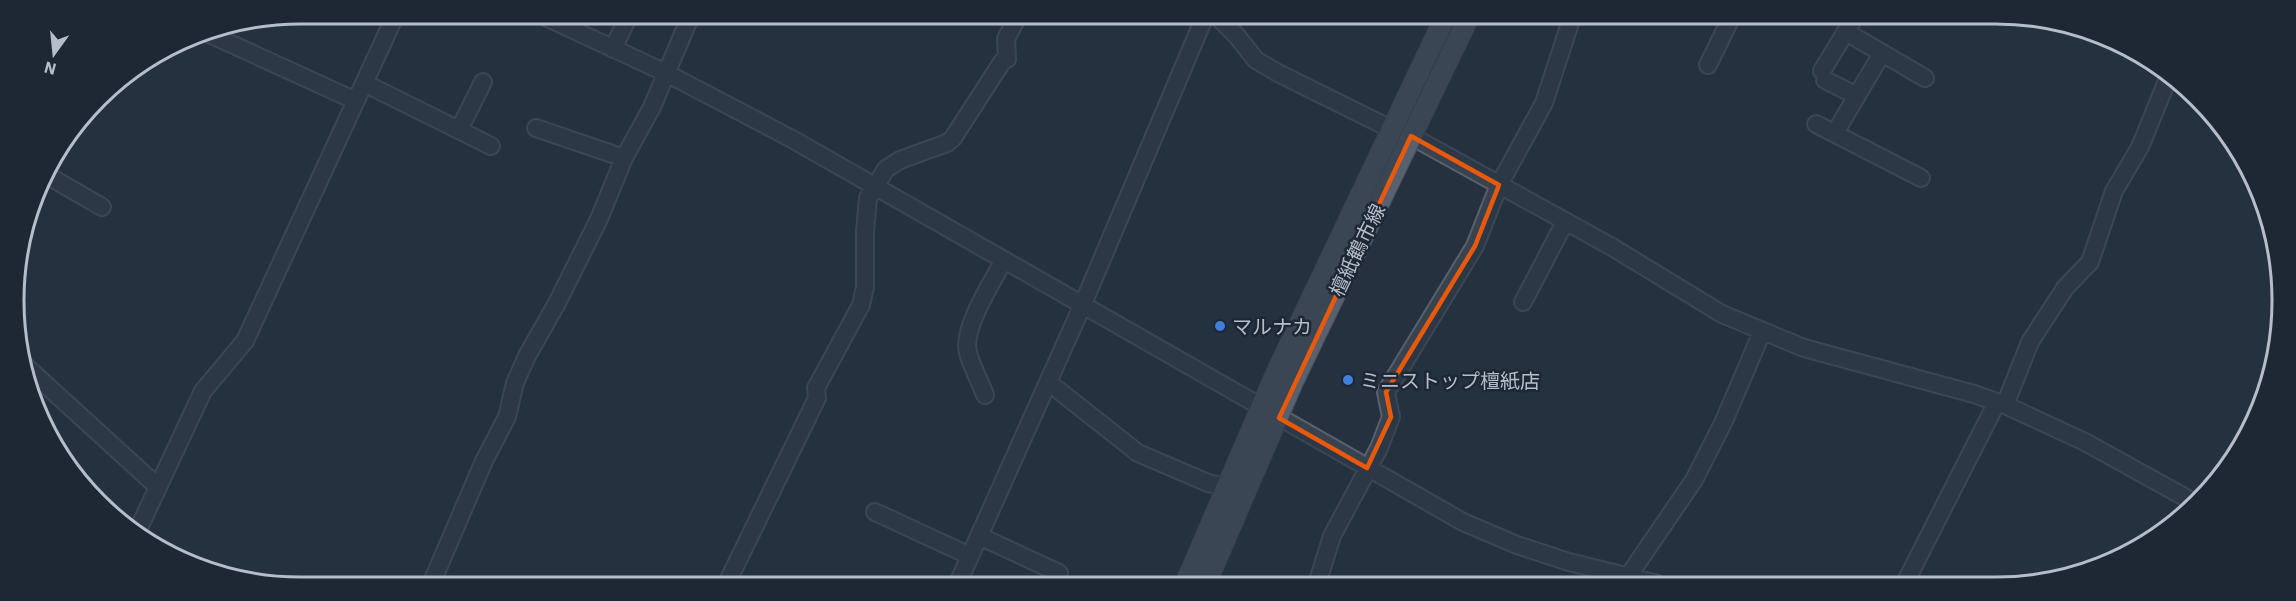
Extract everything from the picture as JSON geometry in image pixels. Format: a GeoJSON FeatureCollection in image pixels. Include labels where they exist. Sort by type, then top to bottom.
{"type":"FeatureCollection","features":[{"type":"Feature","properties":{"kind":"main road","name":"檀紙鶴市線"},"geometry":{"type":"LineString","coordinates":[[1209,577],[1270,413],[1391,129],[1442,24]]}},
{"type":"Feature","properties":{"kind":"main road","name":"檀紙鶴市線"},"geometry":{"type":"LineString","coordinates":[[1188,577],[1228,487],[1270,413],[1293,382],[1466,24]]}},
{"type":"Feature","properties":{"kind":"street"},"geometry":{"type":"LineString","coordinates":[[140,525],[203,391],[244,341],[391,24]]}},
{"type":"Feature","properties":{"kind":"street"},"geometry":{"type":"LineString","coordinates":[[560,24],[666,73],[792,139],[1463,522],[1517,545],[1613,577]]}},
{"type":"Feature","properties":{"kind":"street"},"geometry":{"type":"LineString","coordinates":[[613,49],[625,24]]}},
{"type":"Feature","properties":{"kind":"street"},"geometry":{"type":"LineString","coordinates":[[434,577],[484,461],[507,417],[515,383],[527,356],[557,303],[599,219],[624,158],[652,106],[688,24]]}},
{"type":"Feature","properties":{"kind":"street"},"geometry":{"type":"LineString","coordinates":[[730,577],[817,398],[816,388],[861,305],[865,288],[865,232],[868,198],[886,169],[900,160],[948,143],[1002,62],[1007,58],[1006,39],[1014,24]]}},
{"type":"Feature","properties":{"kind":"street"},"geometry":{"type":"LineString","coordinates":[[961,577],[1083,304],[1202,24]]}},
{"type":"Feature","properties":{"kind":"street"},"geometry":{"type":"LineString","coordinates":[[1225,24],[1256,60],[1391,129]]}},
{"type":"Feature","properties":{"kind":"street"},"geometry":{"type":"LineString","coordinates":[[1319,577],[1332,536],[1378,448],[1391,417],[1386,392],[1475,246],[1499,185],[1544,103],[1570,24]]}},
{"type":"Feature","properties":{"kind":"street"},"geometry":{"type":"LineString","coordinates":[[1708,65],[1728,24]]}},
{"type":"Feature","properties":{"kind":"street"},"geometry":{"type":"LineString","coordinates":[[1857,96],[1824,76],[1850,25],[1882,53],[1924,78]]}},
{"type":"Feature","properties":{"kind":"street"},"geometry":{"type":"LineString","coordinates":[[217,37],[356,101]]}},
{"type":"Feature","properties":{"kind":"street"},"geometry":{"type":"LineString","coordinates":[[1835,134],[1882,53]]}},
{"type":"Feature","properties":{"kind":"street"},"geometry":{"type":"LineString","coordinates":[[459,130],[483,82]]}},
{"type":"Feature","properties":{"kind":"street"},"geometry":{"type":"LineString","coordinates":[[364,83],[490,146]]}},
{"type":"Feature","properties":{"kind":"street"},"geometry":{"type":"LineString","coordinates":[[1908,577],[2001,404],[2030,342],[2065,288],[2090,262],[2114,191],[2140,147],[2166,83]]}},
{"type":"Feature","properties":{"kind":"street"},"geometry":{"type":"LineString","coordinates":[[1816,124],[1921,178]]}},
{"type":"Feature","properties":{"kind":"street"},"geometry":{"type":"LineString","coordinates":[[536,128],[624,158]]}},
{"type":"Feature","properties":{"kind":"street"},"geometry":{"type":"LineString","coordinates":[[1412,136],[1612,247],[1722,315],[1804,348],[2001,404],[2085,442],[2188,499]]}},
{"type":"Feature","properties":{"kind":"street"},"geometry":{"type":"LineString","coordinates":[[53,179],[102,207]]}},
{"type":"Feature","properties":{"kind":"street"},"geometry":{"type":"LineString","coordinates":[[1523,302],[1565,222]]}},
{"type":"Feature","properties":{"kind":"street"},"geometry":{"type":"LineString","coordinates":[[985,395],[967,348],[971,327],[985,293],[1004,260]]}},
{"type":"Feature","properties":{"kind":"street"},"geometry":{"type":"LineString","coordinates":[[1628,577],[1694,480],[1724,421],[1762,332]]}},
{"type":"Feature","properties":{"kind":"street"},"geometry":{"type":"LineString","coordinates":[[33,373],[159,487]]}},
{"type":"Feature","properties":{"kind":"street"},"geometry":{"type":"LineString","coordinates":[[1048,382],[1138,453],[1208,483],[1228,487]]}},
{"type":"Feature","properties":{"kind":"street"},"geometry":{"type":"LineString","coordinates":[[875,512],[970,556]]}},
{"type":"Feature","properties":{"kind":"street"},"geometry":{"type":"LineString","coordinates":[[979,536],[1059,573]]}},
{"type":"Feature","properties":{"kind":"highlighted area"},"geometry":{"type":"Polygon","coordinates":[[[1411,136],[1499,185],[1475,246],[1386,392],[1391,417],[1367,468],[1279,418],[1411,136]]]}},
{"type":"Feature","properties":{"kind":"place","name":"マルナカ"},"geometry":{"type":"Point","coordinates":[1220,326]}},
{"type":"Feature","properties":{"kind":"place","name":"ミニストップ檀紙店"},"geometry":{"type":"Point","coordinates":[1348,380]}}]}
